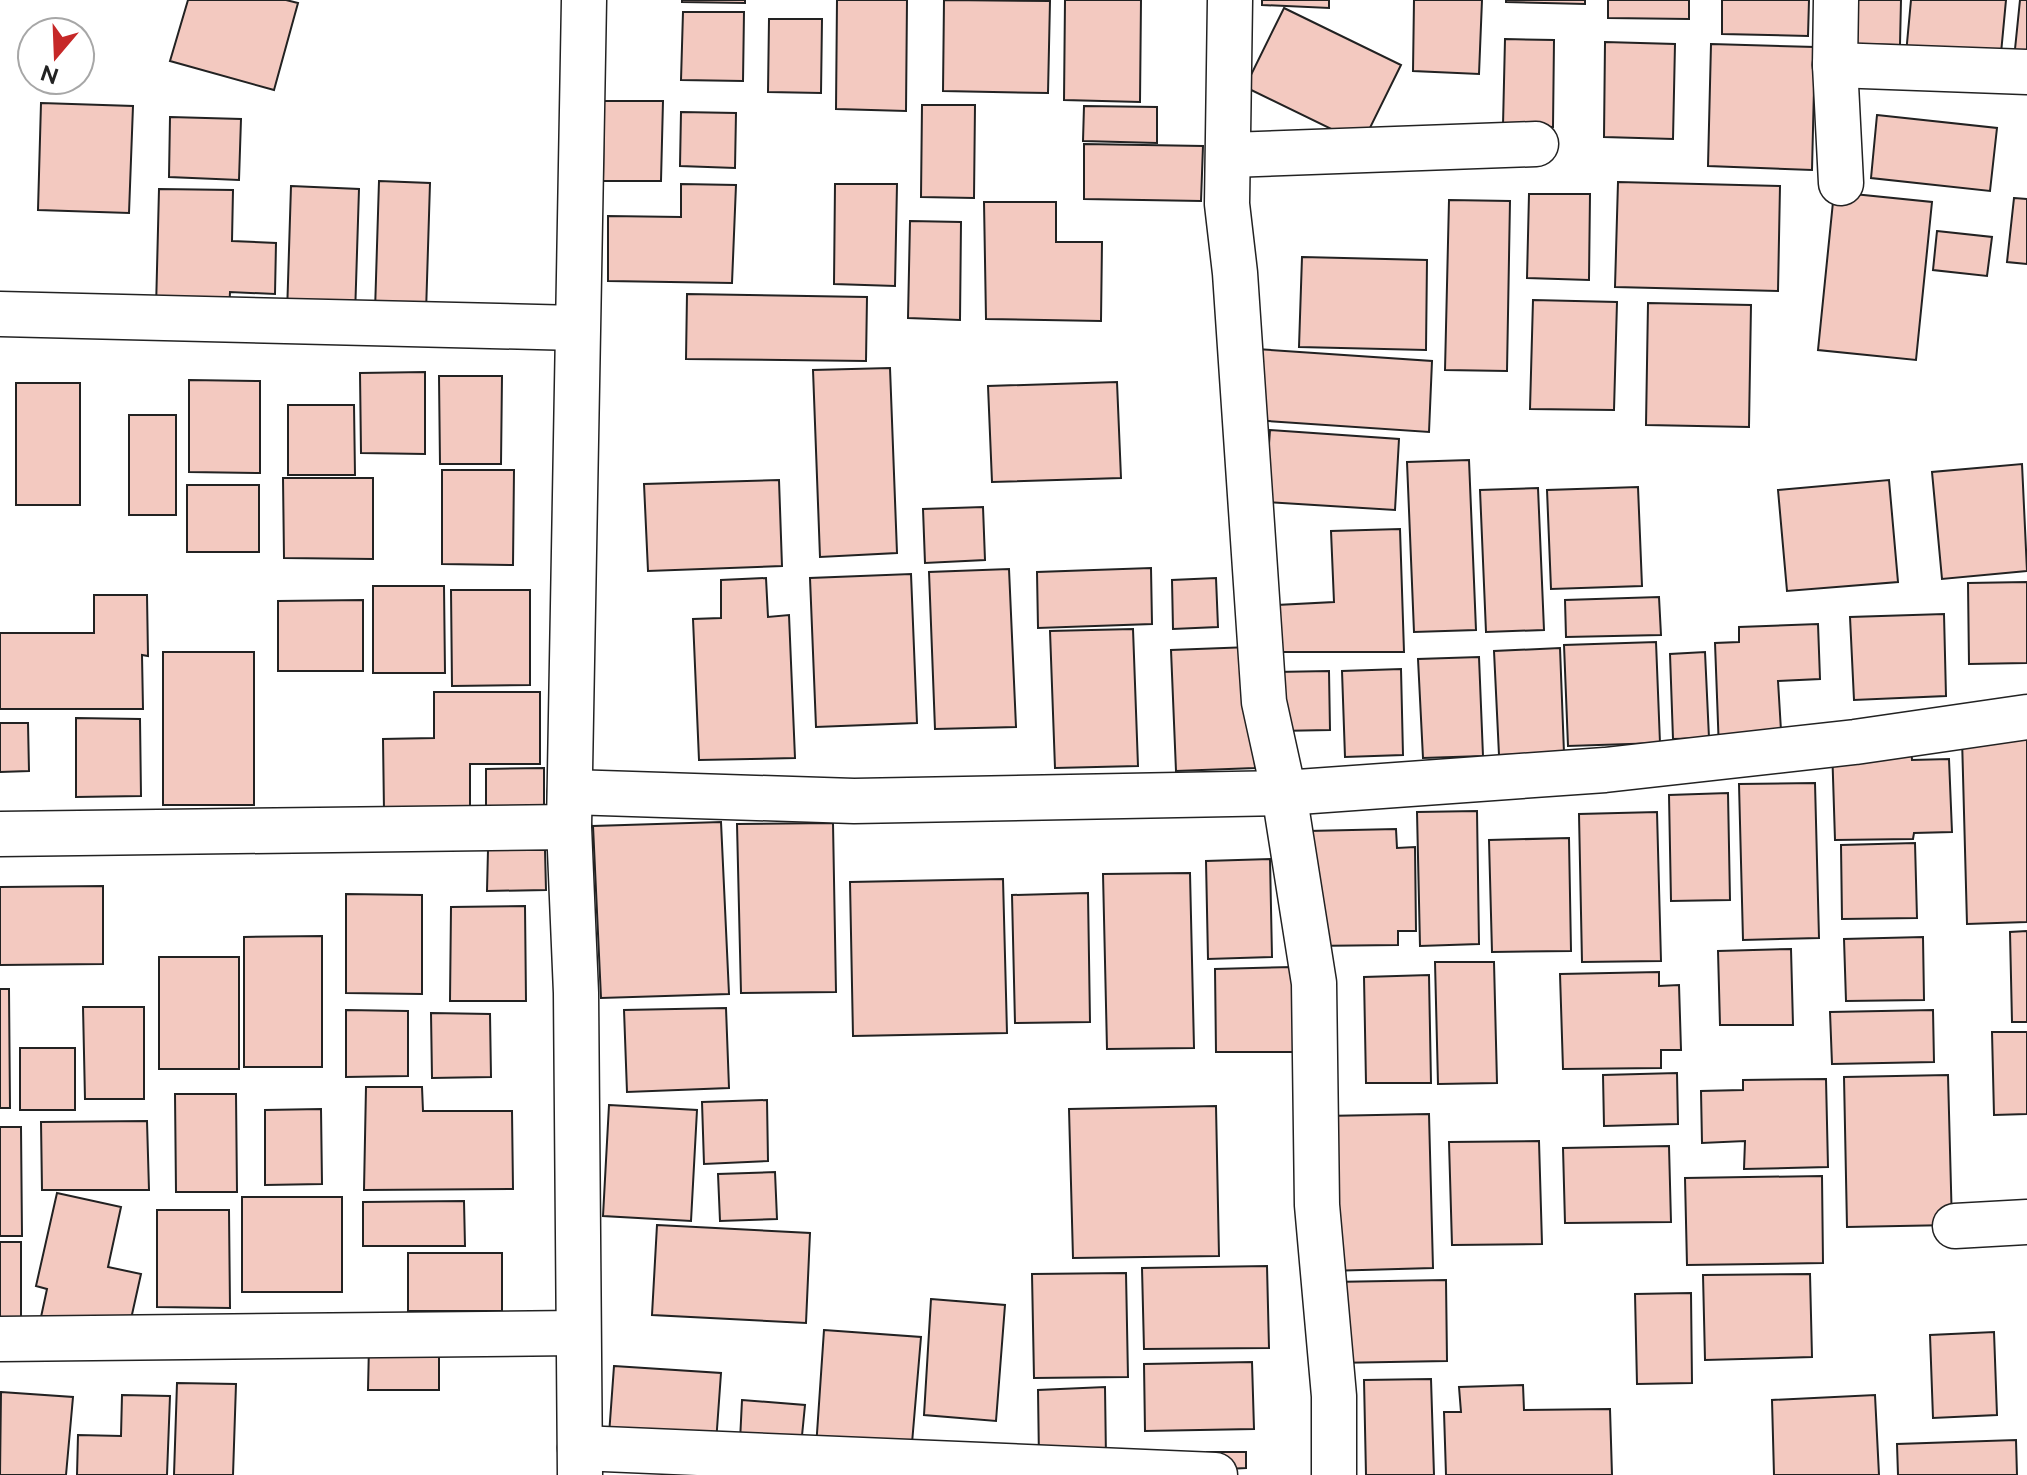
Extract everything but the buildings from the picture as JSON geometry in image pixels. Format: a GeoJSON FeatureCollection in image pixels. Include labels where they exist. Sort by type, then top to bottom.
{"type":"FeatureCollection","features":[{"type":"Feature","properties":{"kind":"street"},"geometry":{"type":"LineString","coordinates":[[584,0],[569,810],[576,993],[576,1333],[580,1462],[1215,1475]]}},
{"type":"Feature","properties":{"kind":"street"},"geometry":{"type":"LineString","coordinates":[[1230,0],[1227,204],[1236,289],[1264,702],[1284,793],[1314,983],[1317,1205],[1334,1396],[1334,1475]]}},
{"type":"Feature","properties":{"kind":"street"},"geometry":{"type":"LineString","coordinates":[[1836,0],[1835,65],[1841,183]]}},
{"type":"Feature","properties":{"kind":"street"},"geometry":{"type":"LineString","coordinates":[[1835,65],[2027,72]]}},
{"type":"Feature","properties":{"kind":"street"},"geometry":{"type":"LineString","coordinates":[[1230,155],[1536,144]]}},
{"type":"Feature","properties":{"kind":"street"},"geometry":{"type":"LineString","coordinates":[[0,314],[577,328]]}},
{"type":"Feature","properties":{"kind":"street"},"geometry":{"type":"LineString","coordinates":[[0,834],[569,810],[1284,793],[1605,770],[1855,742],[2027,717]]}},
{"type":"Feature","properties":{"kind":"street"},"geometry":{"type":"LineString","coordinates":[[1955,1226],[2027,1222]]}},
{"type":"Feature","properties":{"kind":"street"},"geometry":{"type":"LineString","coordinates":[[0,1339],[576,1333]]}}]}
